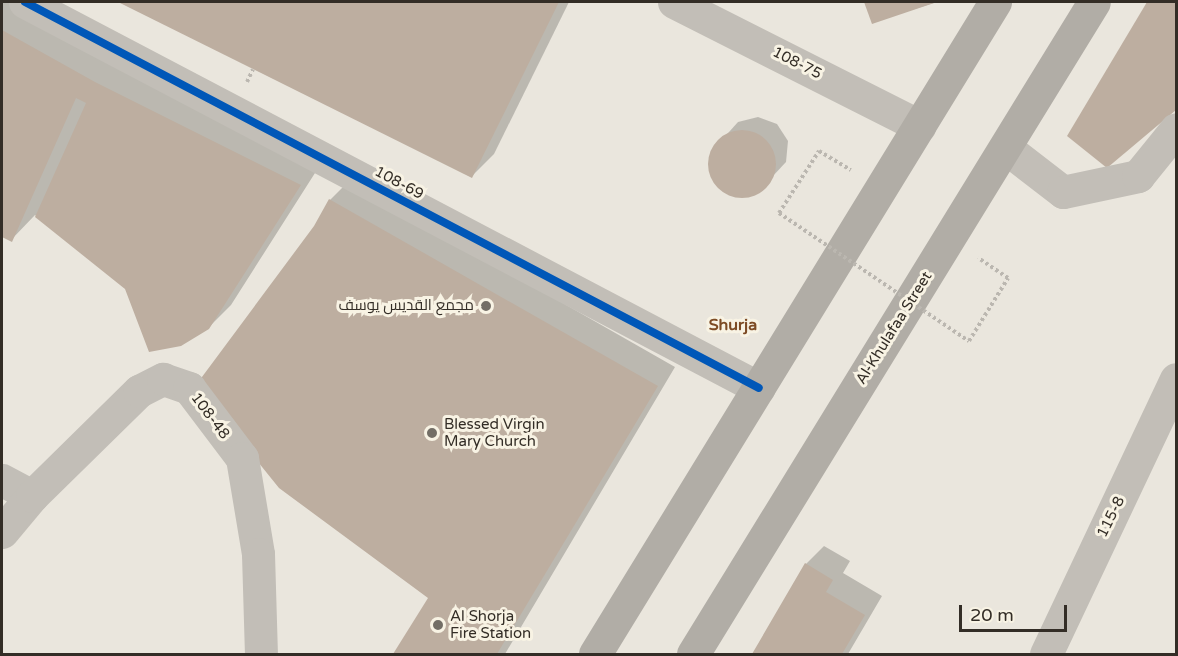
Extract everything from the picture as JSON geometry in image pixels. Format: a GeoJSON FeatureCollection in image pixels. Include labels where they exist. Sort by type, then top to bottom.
{"type":"FeatureCollection","features":[{"type":"Feature","properties":{"kind":"main road"},"geometry":{"type":"LineString","coordinates":[[595,654],[995,2]]}},
{"type":"Feature","properties":{"kind":"main road","name":"Al-Khulafaa Street"},"geometry":{"type":"LineString","coordinates":[[693,654],[1094,2]]}},
{"type":"Feature","properties":{"kind":"street","name":"108-69"},"geometry":{"type":"LineString","coordinates":[[25,2],[759,388]]}},
{"type":"Feature","properties":{"kind":"street","name":"108-75"},"geometry":{"type":"LineString","coordinates":[[674,2],[919,126]]}},
{"type":"Feature","properties":{"kind":"street"},"geometry":{"type":"LineString","coordinates":[[1006,148],[1063,192],[1138,176],[1176,129]]}},
{"type":"Feature","properties":{"kind":"street","name":"108-48"},"geometry":{"type":"LineString","coordinates":[[2,532],[32,496],[139,391],[163,379],[189,388],[242,458],[258,554],[261,654]]}},
{"type":"Feature","properties":{"kind":"street","name":"115-8"},"geometry":{"type":"LineString","coordinates":[[1046,654],[1176,380]]}},
{"type":"Feature","properties":{"kind":"street"},"geometry":{"type":"LineString","coordinates":[[2,480],[32,496]]}},
{"type":"Feature","properties":{"kind":"path"},"geometry":{"type":"LineString","coordinates":[[819,151],[780,213],[969,341],[1008,278]]}},
{"type":"Feature","properties":{"kind":"building"},"geometry":{"type":"Polygon","coordinates":[[[118,2],[559,2],[472,178],[118,2]]]}},
{"type":"Feature","properties":{"kind":"building"},"geometry":{"type":"Polygon","coordinates":[[[864,2],[937,2],[872,24],[864,2]]]}},
{"type":"Feature","properties":{"kind":"building"},"geometry":{"type":"Polygon","coordinates":[[[1147,2],[1176,2],[1176,110],[1107,168],[1067,136],[1147,2]]]}},
{"type":"Feature","properties":{"kind":"building"},"geometry":{"type":"Polygon","coordinates":[[[2,30],[95,82],[301,185],[209,329],[181,346],[149,352],[125,289],[35,217],[86,103],[76,98],[12,242],[2,237],[2,30]]]}},
{"type":"Feature","properties":{"kind":"building"},"geometry":{"type":"Polygon","coordinates":[[[742,130],[755,133],[766,140],[773,151],[776,164],[773,177],[766,188],[755,195],[742,198],[729,195],[718,188],[711,177],[708,164],[711,151],[718,140],[729,133],[742,130]]]}},
{"type":"Feature","properties":{"kind":"building","name":"Blessed Virgin Mary Church"},"geometry":{"type":"Polygon","coordinates":[[[329,199],[658,386],[497,654],[393,654],[428,598],[279,488],[196,385],[314,226],[329,199]]]}},
{"type":"Feature","properties":{"kind":"building"},"geometry":{"type":"Polygon","coordinates":[[[805,563],[833,580],[826,592],[865,615],[842,654],[752,654],[805,563]]]}},
{"type":"Feature","properties":{"kind":"cycle path"},"geometry":{"type":"LineString","coordinates":[[25,2],[759,388]]}},
{"type":"Feature","properties":{"kind":"place","name":"مجمع القديس يوسف"},"geometry":{"type":"Point","coordinates":[486,306]}},
{"type":"Feature","properties":{"kind":"place","name":"Blessed Virgin Mary Church"},"geometry":{"type":"Point","coordinates":[432,433]}},
{"type":"Feature","properties":{"kind":"place","name":"Al Shorja Fire Station"},"geometry":{"type":"Point","coordinates":[438,625]}},
{"type":"Feature","properties":{"kind":"district","name":"Shurja"},"geometry":{"type":"Point","coordinates":[733,325]}}]}
